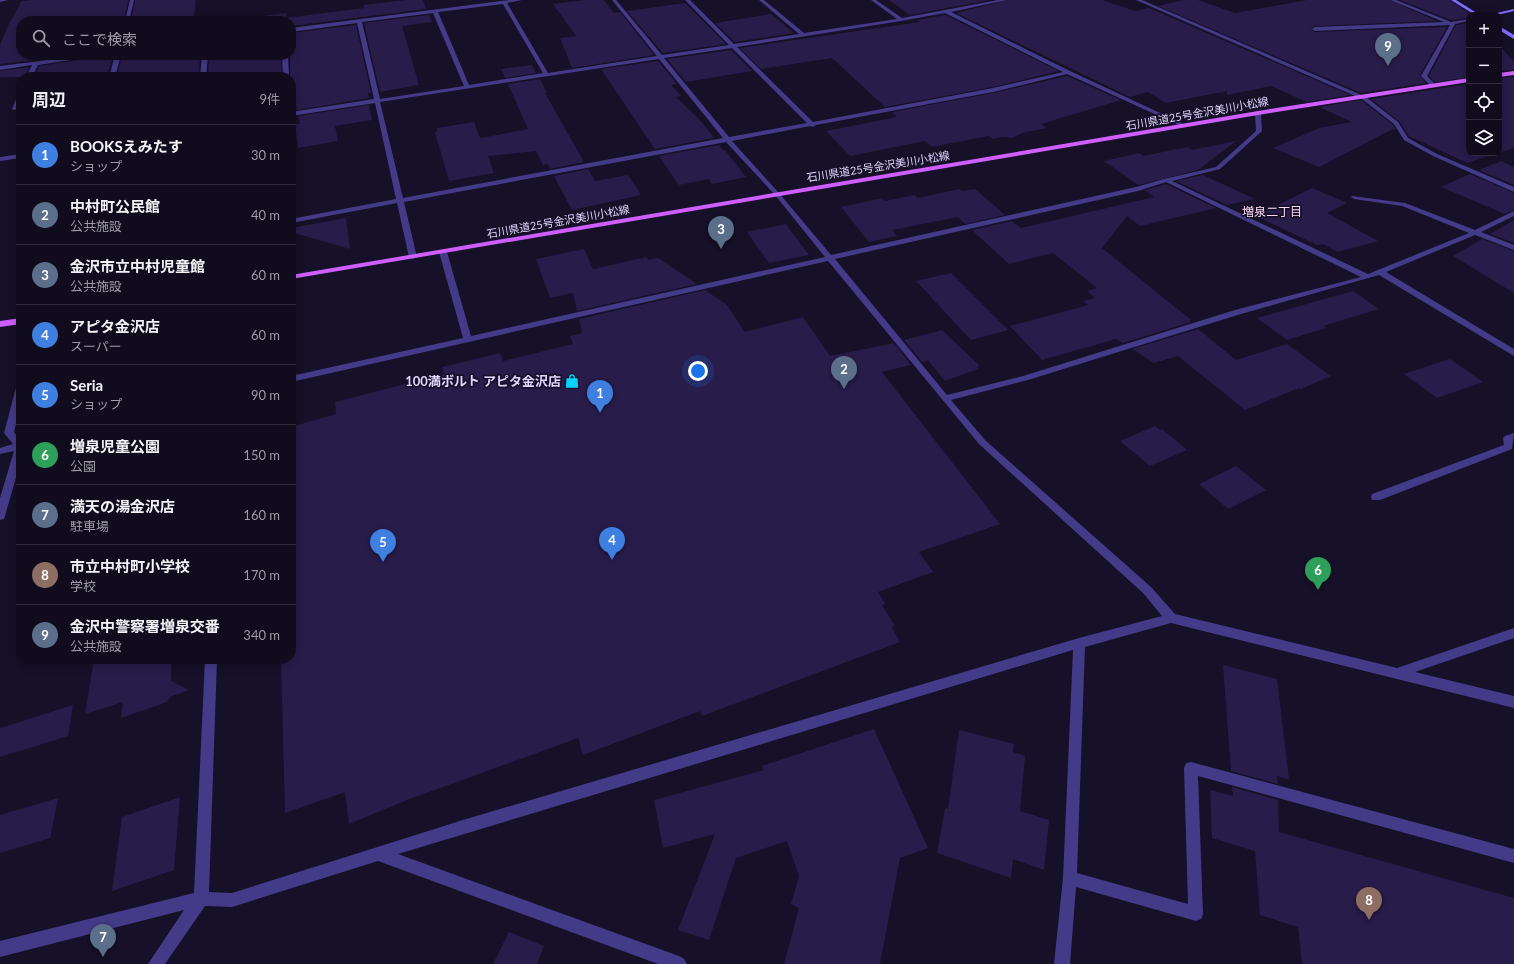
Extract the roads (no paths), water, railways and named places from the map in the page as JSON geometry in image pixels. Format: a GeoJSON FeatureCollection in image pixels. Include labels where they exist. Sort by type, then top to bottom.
{"type":"FeatureCollection","features":[{"type":"Feature","properties":{"kind":"main road"},"geometry":{"type":"LineString","coordinates":[[1453,0],[1473,12]]}},
{"type":"Feature","properties":{"kind":"main road"},"geometry":{"type":"LineString","coordinates":[[1502,12],[1514,10]]}},
{"type":"Feature","properties":{"kind":"main road"},"geometry":{"type":"LineString","coordinates":[[1502,30],[1514,37]]}},
{"type":"Feature","properties":{"kind":"main road"},"geometry":{"type":"LineString","coordinates":[[1502,75],[1514,73]]}},
{"type":"Feature","properties":{"kind":"main road","name":"石川県道25号金沢美川小松線"},"geometry":{"type":"LineString","coordinates":[[296,276],[1258,113],[1364,98],[1466,81]]}},
{"type":"Feature","properties":{"kind":"main road"},"geometry":{"type":"LineString","coordinates":[[0,324],[16,322]]}},
{"type":"Feature","properties":{"kind":"street"},"geometry":{"type":"LineString","coordinates":[[0,1],[6,0]]}},
{"type":"Feature","properties":{"kind":"street"},"geometry":{"type":"LineString","coordinates":[[128,16],[132,0]]}},
{"type":"Feature","properties":{"kind":"street"},"geometry":{"type":"LineString","coordinates":[[296,29],[520,0]]}},
{"type":"Feature","properties":{"kind":"street"},"geometry":{"type":"LineString","coordinates":[[614,0],[728,140],[830,258],[944,399],[982,442],[1147,590],[1171,618]]}},
{"type":"Feature","properties":{"kind":"street"},"geometry":{"type":"LineString","coordinates":[[687,0],[813,125]]}},
{"type":"Feature","properties":{"kind":"street"},"geometry":{"type":"LineString","coordinates":[[761,0],[803,35]]}},
{"type":"Feature","properties":{"kind":"street"},"geometry":{"type":"LineString","coordinates":[[873,0],[902,20]]}},
{"type":"Feature","properties":{"kind":"street"},"geometry":{"type":"LineString","coordinates":[[296,113],[902,20],[1005,0]]}},
{"type":"Feature","properties":{"kind":"street"},"geometry":{"type":"LineString","coordinates":[[1138,0],[1364,98],[1396,123],[1406,139],[1435,155],[1514,190]]}},
{"type":"Feature","properties":{"kind":"street"},"geometry":{"type":"LineString","coordinates":[[1392,0],[1453,23]]}},
{"type":"Feature","properties":{"kind":"street"},"geometry":{"type":"LineString","coordinates":[[504,2],[547,75]]}},
{"type":"Feature","properties":{"kind":"street"},"geometry":{"type":"LineString","coordinates":[[435,11],[466,87]]}},
{"type":"Feature","properties":{"kind":"street"},"geometry":{"type":"LineString","coordinates":[[945,11],[1068,72],[1185,126]]}},
{"type":"Feature","properties":{"kind":"street"},"geometry":{"type":"LineString","coordinates":[[359,21],[413,257]]}},
{"type":"Feature","properties":{"kind":"street"},"geometry":{"type":"LineString","coordinates":[[1315,30],[1453,23],[1466,21]]}},
{"type":"Feature","properties":{"kind":"street"},"geometry":{"type":"LineString","coordinates":[[1434,86],[1424,76],[1453,23]]}},
{"type":"Feature","properties":{"kind":"street"},"geometry":{"type":"LineString","coordinates":[[0,68],[64,60]]}},
{"type":"Feature","properties":{"kind":"street"},"geometry":{"type":"LineString","coordinates":[[113,72],[117,60]]}},
{"type":"Feature","properties":{"kind":"street"},"geometry":{"type":"LineString","coordinates":[[203,72],[205,60]]}},
{"type":"Feature","properties":{"kind":"street"},"geometry":{"type":"LineString","coordinates":[[285,60],[286,72]]}},
{"type":"Feature","properties":{"kind":"street"},"geometry":{"type":"LineString","coordinates":[[32,72],[36,64]]}},
{"type":"Feature","properties":{"kind":"street"},"geometry":{"type":"LineString","coordinates":[[296,220],[813,125],[994,90],[1068,72]]}},
{"type":"Feature","properties":{"kind":"street"},"geometry":{"type":"LineString","coordinates":[[296,378],[1138,190],[1166,180],[1218,168],[1259,131],[1258,113]]}},
{"type":"Feature","properties":{"kind":"street"},"geometry":{"type":"LineString","coordinates":[[0,159],[16,157]]}},
{"type":"Feature","properties":{"kind":"street"},"geometry":{"type":"LineString","coordinates":[[1166,180],[1368,277]]}},
{"type":"Feature","properties":{"kind":"street"},"geometry":{"type":"LineString","coordinates":[[1354,197],[1403,204],[1514,248]]}},
{"type":"Feature","properties":{"kind":"street"},"geometry":{"type":"LineString","coordinates":[[944,399],[1033,376],[1238,312],[1381,273],[1514,213]]}},
{"type":"Feature","properties":{"kind":"street"},"geometry":{"type":"LineString","coordinates":[[443,252],[468,340]]}},
{"type":"Feature","properties":{"kind":"street"},"geometry":{"type":"LineString","coordinates":[[1381,273],[1514,353]]}},
{"type":"Feature","properties":{"kind":"street"},"geometry":{"type":"LineString","coordinates":[[16,404],[9,433],[16,441]]}},
{"type":"Feature","properties":{"kind":"street"},"geometry":{"type":"LineString","coordinates":[[1376,497],[1509,447],[1508,438],[1514,436]]}},
{"type":"Feature","properties":{"kind":"street"},"geometry":{"type":"LineString","coordinates":[[0,451],[16,447]]}},
{"type":"Feature","properties":{"kind":"street"},"geometry":{"type":"LineString","coordinates":[[0,516],[16,460]]}},
{"type":"Feature","properties":{"kind":"street"},"geometry":{"type":"LineString","coordinates":[[0,949],[201,899],[232,900],[463,827],[1079,643],[1171,618],[1514,702]]}},
{"type":"Feature","properties":{"kind":"street"},"geometry":{"type":"LineString","coordinates":[[1398,674],[1514,633]]}},
{"type":"Feature","properties":{"kind":"street"},"geometry":{"type":"LineString","coordinates":[[1062,964],[1070,878],[1079,643]]}},
{"type":"Feature","properties":{"kind":"street"},"geometry":{"type":"LineString","coordinates":[[156,964],[201,899],[211,664]]}},
{"type":"Feature","properties":{"kind":"street"},"geometry":{"type":"LineString","coordinates":[[1070,878],[1196,914],[1191,768],[1514,856]]}},
{"type":"Feature","properties":{"kind":"street"},"geometry":{"type":"LineString","coordinates":[[378,854],[679,964]]}},
{"type":"Feature","properties":{"kind":"place","name":"金沢中警察署増泉交番"},"geometry":{"type":"Point","coordinates":[1388,66]}},
{"type":"Feature","properties":{"kind":"place","name":"金沢市立中村児童館"},"geometry":{"type":"Point","coordinates":[721,249]}},
{"type":"Feature","properties":{"kind":"place","name":"100満ボルト アピタ金沢店"},"geometry":{"type":"Point","coordinates":[572,381]}},
{"type":"Feature","properties":{"kind":"place","name":"中村町公民館"},"geometry":{"type":"Point","coordinates":[844,389]}},
{"type":"Feature","properties":{"kind":"place","name":"BOOKSえみたす"},"geometry":{"type":"Point","coordinates":[600,413]}},
{"type":"Feature","properties":{"kind":"place","name":"アピタ金沢店"},"geometry":{"type":"Point","coordinates":[612,560]}},
{"type":"Feature","properties":{"kind":"place","name":"Seria"},"geometry":{"type":"Point","coordinates":[383,562]}},
{"type":"Feature","properties":{"kind":"place","name":"増泉児童公園"},"geometry":{"type":"Point","coordinates":[1318,590]}},
{"type":"Feature","properties":{"kind":"place","name":"市立中村町小学校"},"geometry":{"type":"Point","coordinates":[1369,920]}},
{"type":"Feature","properties":{"kind":"place","name":"満天の湯金沢店"},"geometry":{"type":"Point","coordinates":[103,957]}},
{"type":"Feature","properties":{"kind":"district","name":"増泉二丁目"},"geometry":{"type":"Point","coordinates":[1272,211]}}]}
